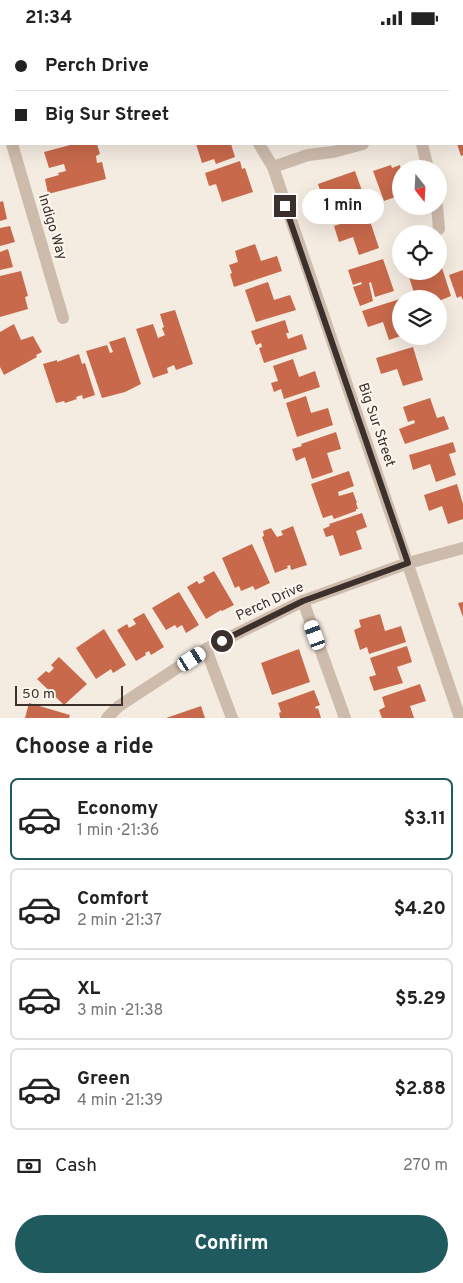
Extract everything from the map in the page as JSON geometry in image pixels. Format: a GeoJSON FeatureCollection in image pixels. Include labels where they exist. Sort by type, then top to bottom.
{"type":"FeatureCollection","features":[{"type":"Feature","properties":{"kind":"street","name":"Indigo Way"},"geometry":{"type":"LineString","coordinates":[[12,145],[64,318]]}},
{"type":"Feature","properties":{"kind":"street","name":"Big Sur Street"},"geometry":{"type":"LineString","coordinates":[[260,145],[273,167],[460,718]]}},
{"type":"Feature","properties":{"kind":"street"},"geometry":{"type":"LineString","coordinates":[[273,167],[308,155],[333,152],[358,145]]}},
{"type":"Feature","properties":{"kind":"street"},"geometry":{"type":"LineString","coordinates":[[422,145],[426,160]]}},
{"type":"Feature","properties":{"kind":"street","name":"Perch Drive"},"geometry":{"type":"LineString","coordinates":[[107,718],[119,706],[206,649],[303,601],[408,563],[463,548]]}},
{"type":"Feature","properties":{"kind":"street"},"geometry":{"type":"LineString","coordinates":[[303,601],[345,718]]}},
{"type":"Feature","properties":{"kind":"street"},"geometry":{"type":"LineString","coordinates":[[206,649],[232,718]]}},
{"type":"Feature","properties":{"kind":"building"},"geometry":{"type":"Polygon","coordinates":[[[70,145],[97,145],[100,154],[96,156],[97,163],[102,162],[106,179],[48,194],[45,179],[66,171],[64,164],[49,168],[44,152],[70,145]]]}},
{"type":"Feature","properties":{"kind":"building"},"geometry":{"type":"Polygon","coordinates":[[[196,145],[231,145],[235,157],[216,164],[214,159],[202,163],[196,145]]]}},
{"type":"Feature","properties":{"kind":"building"},"geometry":{"type":"Polygon","coordinates":[[[457,145],[463,145],[463,155],[461,156],[457,145]]]}},
{"type":"Feature","properties":{"kind":"building"},"geometry":{"type":"Polygon","coordinates":[[[240,161],[242,169],[245,168],[253,192],[222,202],[216,184],[209,186],[205,173],[240,161]]]}},
{"type":"Feature","properties":{"kind":"building"},"geometry":{"type":"Polygon","coordinates":[[[391,165],[392,198],[384,201],[373,171],[391,165]]]}},
{"type":"Feature","properties":{"kind":"building"},"geometry":{"type":"Polygon","coordinates":[[[355,171],[367,205],[346,212],[340,194],[323,199],[318,184],[355,171]]]}},
{"type":"Feature","properties":{"kind":"building"},"geometry":{"type":"Polygon","coordinates":[[[3,201],[7,219],[0,221],[0,202],[3,201]]]}},
{"type":"Feature","properties":{"kind":"building"},"geometry":{"type":"Polygon","coordinates":[[[368,215],[379,248],[359,255],[353,237],[339,242],[334,226],[368,215]]]}},
{"type":"Feature","properties":{"kind":"building"},"geometry":{"type":"Polygon","coordinates":[[[10,226],[15,242],[0,246],[0,228],[10,226]]]}},
{"type":"Feature","properties":{"kind":"building"},"geometry":{"type":"Polygon","coordinates":[[[255,244],[261,261],[277,256],[282,271],[234,287],[229,265],[238,262],[235,251],[255,244]]]}},
{"type":"Feature","properties":{"kind":"building"},"geometry":{"type":"Polygon","coordinates":[[[8,249],[13,267],[0,270],[0,252],[8,249]]]}},
{"type":"Feature","properties":{"kind":"building"},"geometry":{"type":"Polygon","coordinates":[[[383,259],[394,290],[375,297],[371,282],[369,283],[373,301],[360,306],[353,287],[362,284],[361,282],[353,285],[348,270],[383,259]]]}},
{"type":"Feature","properties":{"kind":"building"},"geometry":{"type":"Polygon","coordinates":[[[463,270],[463,300],[461,296],[457,298],[449,275],[463,270]]]}},
{"type":"Feature","properties":{"kind":"building"},"geometry":{"type":"Polygon","coordinates":[[[21,271],[28,296],[25,297],[28,309],[0,317],[0,276],[21,271]]]}},
{"type":"Feature","properties":{"kind":"building"},"geometry":{"type":"Polygon","coordinates":[[[410,280],[446,280],[451,296],[447,298],[447,290],[413,290],[410,280]]]}},
{"type":"Feature","properties":{"kind":"building"},"geometry":{"type":"Polygon","coordinates":[[[268,282],[274,300],[290,295],[296,310],[256,322],[245,290],[268,282]]]}},
{"type":"Feature","properties":{"kind":"building"},"geometry":{"type":"Polygon","coordinates":[[[392,302],[392,339],[389,340],[383,322],[368,327],[362,311],[392,302]]]}},
{"type":"Feature","properties":{"kind":"building"},"geometry":{"type":"Polygon","coordinates":[[[175,310],[193,364],[176,370],[174,365],[167,368],[168,373],[153,378],[136,329],[153,324],[158,338],[165,335],[160,314],[175,310]]]}},
{"type":"Feature","properties":{"kind":"building"},"geometry":{"type":"Polygon","coordinates":[[[285,320],[289,333],[286,333],[288,339],[302,334],[307,349],[264,363],[259,348],[262,347],[261,343],[256,345],[251,331],[285,320]]]}},
{"type":"Feature","properties":{"kind":"building"},"geometry":{"type":"Polygon","coordinates":[[[14,324],[21,340],[33,336],[42,352],[36,355],[37,357],[4,375],[0,367],[0,332],[14,324]]]}},
{"type":"Feature","properties":{"kind":"building"},"geometry":{"type":"Polygon","coordinates":[[[125,337],[141,384],[125,392],[102,398],[86,351],[107,345],[110,353],[113,352],[109,342],[125,337]]]}},
{"type":"Feature","properties":{"kind":"building"},"geometry":{"type":"Polygon","coordinates":[[[413,347],[423,380],[403,386],[397,369],[381,374],[376,358],[413,347]]]}},
{"type":"Feature","properties":{"kind":"building"},"geometry":{"type":"Polygon","coordinates":[[[79,354],[82,364],[85,363],[95,395],[83,399],[82,395],[65,403],[64,401],[56,403],[43,364],[57,360],[57,362],[79,354]]]}},
{"type":"Feature","properties":{"kind":"building"},"geometry":{"type":"Polygon","coordinates":[[[293,359],[299,377],[315,371],[320,387],[284,399],[281,389],[274,392],[271,383],[278,381],[273,366],[293,359]]]}},
{"type":"Feature","properties":{"kind":"building"},"geometry":{"type":"Polygon","coordinates":[[[306,396],[311,413],[328,408],[333,425],[297,437],[286,403],[306,396]]]}},
{"type":"Feature","properties":{"kind":"building"},"geometry":{"type":"Polygon","coordinates":[[[430,398],[437,418],[444,416],[449,429],[405,444],[399,429],[415,423],[414,420],[408,422],[403,407],[430,398]]]}},
{"type":"Feature","properties":{"kind":"building"},"geometry":{"type":"Polygon","coordinates":[[[336,432],[341,449],[327,453],[333,472],[312,479],[305,457],[296,461],[292,449],[336,432]]]}},
{"type":"Feature","properties":{"kind":"building"},"geometry":{"type":"Polygon","coordinates":[[[453,442],[456,452],[449,454],[456,475],[436,482],[430,464],[413,470],[409,455],[453,442]]]}},
{"type":"Feature","properties":{"kind":"building"},"geometry":{"type":"Polygon","coordinates":[[[349,471],[354,486],[338,492],[339,496],[353,492],[358,509],[334,519],[332,515],[323,518],[311,484],[349,471]]]}},
{"type":"Feature","properties":{"kind":"building"},"geometry":{"type":"Polygon","coordinates":[[[457,484],[463,504],[463,519],[448,524],[442,506],[429,511],[424,495],[457,484]]]}},
{"type":"Feature","properties":{"kind":"building"},"geometry":{"type":"Polygon","coordinates":[[[362,513],[367,527],[356,531],[362,549],[340,556],[333,535],[326,537],[323,529],[330,526],[329,524],[362,513]]]}},
{"type":"Feature","properties":{"kind":"building"},"geometry":{"type":"Polygon","coordinates":[[[293,526],[307,565],[291,570],[290,565],[287,566],[288,568],[275,573],[262,537],[264,536],[263,531],[271,528],[277,537],[283,535],[281,531],[293,526]]]}},
{"type":"Feature","properties":{"kind":"building"},"geometry":{"type":"Polygon","coordinates":[[[252,544],[270,583],[255,590],[253,586],[241,591],[239,586],[235,588],[222,558],[252,544]]]}},
{"type":"Feature","properties":{"kind":"building"},"geometry":{"type":"Polygon","coordinates":[[[214,571],[234,605],[206,619],[187,587],[197,581],[199,584],[205,581],[203,577],[214,571]]]}},
{"type":"Feature","properties":{"kind":"building"},"geometry":{"type":"Polygon","coordinates":[[[179,592],[199,625],[186,633],[182,625],[177,628],[175,625],[166,630],[152,608],[179,592]]]}},
{"type":"Feature","properties":{"kind":"building"},"geometry":{"type":"Polygon","coordinates":[[[463,602],[463,617],[458,603],[463,602]]]}},
{"type":"Feature","properties":{"kind":"building"},"geometry":{"type":"Polygon","coordinates":[[[144,613],[164,647],[151,655],[149,651],[145,653],[146,655],[136,661],[117,630],[127,624],[129,628],[136,624],[133,619],[144,613]]]}},
{"type":"Feature","properties":{"kind":"building"},"geometry":{"type":"Polygon","coordinates":[[[380,614],[385,631],[401,626],[406,642],[369,654],[367,647],[360,650],[354,630],[361,627],[359,620],[380,614]]]}},
{"type":"Feature","properties":{"kind":"building"},"geometry":{"type":"Polygon","coordinates":[[[104,629],[126,665],[113,673],[111,669],[96,679],[76,648],[104,629]]]}},
{"type":"Feature","properties":{"kind":"building"},"geometry":{"type":"Polygon","coordinates":[[[407,646],[412,662],[397,667],[403,683],[374,691],[369,677],[376,675],[370,658],[407,646]]]}},
{"type":"Feature","properties":{"kind":"building"},"geometry":{"type":"Polygon","coordinates":[[[299,649],[310,682],[272,695],[261,663],[299,649]]]}},
{"type":"Feature","properties":{"kind":"building"},"geometry":{"type":"Polygon","coordinates":[[[59,657],[87,684],[64,705],[37,679],[46,671],[49,673],[54,668],[51,665],[59,657]]]}},
{"type":"Feature","properties":{"kind":"building"},"geometry":{"type":"Polygon","coordinates":[[[420,684],[426,701],[410,706],[414,718],[382,718],[379,710],[385,707],[382,697],[420,684]]]}},
{"type":"Feature","properties":{"kind":"building"},"geometry":{"type":"Polygon","coordinates":[[[314,690],[320,705],[315,707],[316,709],[318,708],[321,718],[280,718],[279,713],[281,712],[278,703],[314,690]]]}},
{"type":"Feature","properties":{"kind":"building"},"geometry":{"type":"Polygon","coordinates":[[[29,703],[70,715],[69,718],[25,718],[29,703]]]}},
{"type":"Feature","properties":{"kind":"building"},"geometry":{"type":"Polygon","coordinates":[[[201,706],[205,718],[166,718],[201,706]]]}},
{"type":"Feature","properties":{"kind":"route"},"geometry":{"type":"LineString","coordinates":[[222,641],[303,601],[408,563],[285,206]]}}]}
